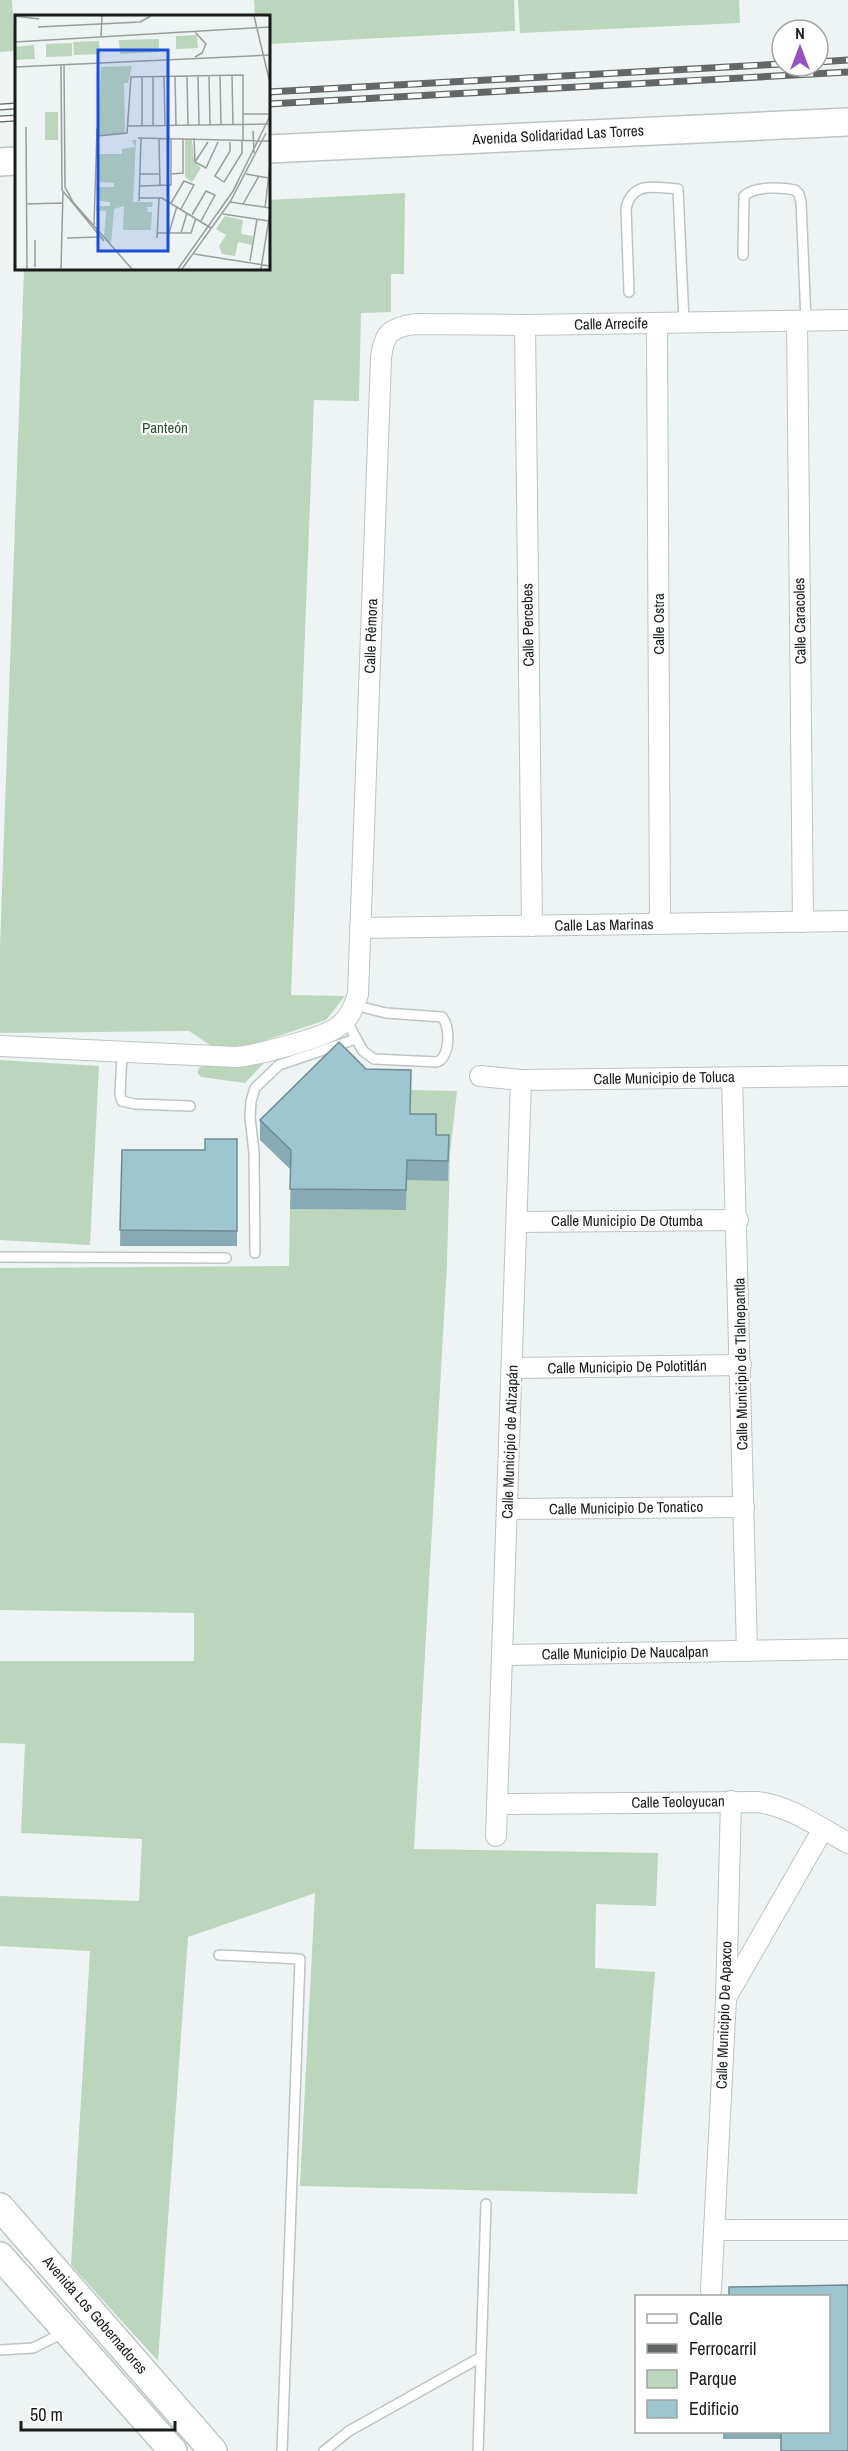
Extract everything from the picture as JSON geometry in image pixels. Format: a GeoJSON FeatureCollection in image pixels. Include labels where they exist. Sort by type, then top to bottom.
{"type":"FeatureCollection","features":[{"type":"Feature","properties":{"kind":"street","name":"Avenida Solidaridad Las Torres"},"geometry":{"type":"LineString","coordinates":[[270,149],[848,122]]}},
{"type":"Feature","properties":{"kind":"street"},"geometry":{"type":"LineString","coordinates":[[0,162],[15,161]]}},
{"type":"Feature","properties":{"kind":"street","name":"Calle Arrecife"},"geometry":{"type":"LineString","coordinates":[[383,343],[388,333],[398,326],[415,324],[525,325],[848,320]]}},
{"type":"Feature","properties":{"kind":"street","name":"Calle Caracoles"},"geometry":{"type":"LineString","coordinates":[[802,321],[804,922]]}},
{"type":"Feature","properties":{"kind":"street","name":"Calle Ostra"},"geometry":{"type":"LineString","coordinates":[[657,323],[660,924]]}},
{"type":"Feature","properties":{"kind":"street","name":"Calle Percebes"},"geometry":{"type":"LineString","coordinates":[[525,325],[532,926]]}},
{"type":"Feature","properties":{"kind":"street","name":"Calle Rémora"},"geometry":{"type":"LineString","coordinates":[[350,1012],[358,994],[383,343]]}},
{"type":"Feature","properties":{"kind":"street","name":"Calle Las Marinas"},"geometry":{"type":"LineString","coordinates":[[360,928],[848,921]]}},
{"type":"Feature","properties":{"kind":"street"},"geometry":{"type":"LineString","coordinates":[[0,1046],[122,1053],[248,1056],[326,1034],[340,1026],[350,1012]]}},
{"type":"Feature","properties":{"kind":"street","name":"Calle Municipio de Toluca"},"geometry":{"type":"LineString","coordinates":[[480,1076],[521,1080],[848,1076]]}},
{"type":"Feature","properties":{"kind":"street","name":"Calle Municipio de Tlalnepantla"},"geometry":{"type":"LineString","coordinates":[[732,1078],[738,1220],[747,1651]]}},
{"type":"Feature","properties":{"kind":"street","name":"Calle Municipio de Atizapán"},"geometry":{"type":"LineString","coordinates":[[496,1836],[521,1080]]}},
{"type":"Feature","properties":{"kind":"street","name":"Calle Municipio De Otumba"},"geometry":{"type":"LineString","coordinates":[[517,1222],[738,1220]]}},
{"type":"Feature","properties":{"kind":"street","name":"Calle Municipio De Polotitlán"},"geometry":{"type":"LineString","coordinates":[[513,1368],[741,1365]]}},
{"type":"Feature","properties":{"kind":"street","name":"Calle Municipio De Tonatico"},"geometry":{"type":"LineString","coordinates":[[508,1509],[744,1507]]}},
{"type":"Feature","properties":{"kind":"street","name":"Calle Municipio De Naucalpan"},"geometry":{"type":"LineString","coordinates":[[502,1655],[848,1649]]}},
{"type":"Feature","properties":{"kind":"street","name":"Calle Teoloyucan"},"geometry":{"type":"LineString","coordinates":[[498,1804],[731,1801],[773,1804],[848,1843]]}},
{"type":"Feature","properties":{"kind":"street","name":"Calle Municipio De Apaxco"},"geometry":{"type":"LineString","coordinates":[[711,2290],[726,1999],[731,1801]]}},
{"type":"Feature","properties":{"kind":"street"},"geometry":{"type":"LineString","coordinates":[[726,1999],[823,1829]]}},
{"type":"Feature","properties":{"kind":"street","name":"Avenida Los Gobernadores"},"geometry":{"type":"LineString","coordinates":[[0,2207],[213,2451]]}},
{"type":"Feature","properties":{"kind":"street"},"geometry":{"type":"LineString","coordinates":[[714,2230],[848,2230]]}},
{"type":"Feature","properties":{"kind":"street","name":"Avenida Los Gobernadores"},"geometry":{"type":"LineString","coordinates":[[5,2268],[67,2331],[173,2451]]}},
{"type":"Feature","properties":{"kind":"street"},"geometry":{"type":"LineString","coordinates":[[67,2331],[89,2309]]}},
{"type":"Feature","properties":{"kind":"lane"},"geometry":{"type":"LineString","coordinates":[[629,292],[626,208],[629,196],[641,187],[678,189],[684,322]]}},
{"type":"Feature","properties":{"kind":"lane"},"geometry":{"type":"LineString","coordinates":[[743,255],[744,196],[749,191],[795,190],[801,202],[802,321]]}},
{"type":"Feature","properties":{"kind":"lane"},"geometry":{"type":"LineString","coordinates":[[350,1012],[442,1017],[447,1028],[445,1056],[437,1062],[374,1059],[363,1051],[356,1039],[350,1012]]}},
{"type":"Feature","properties":{"kind":"lane"},"geometry":{"type":"LineString","coordinates":[[255,1253],[254,1152],[250,1118],[251,1101],[255,1088],[279,1065],[356,1039]]}},
{"type":"Feature","properties":{"kind":"lane"},"geometry":{"type":"LineString","coordinates":[[122,1053],[120,1095],[122,1101],[135,1104],[190,1106]]}},
{"type":"Feature","properties":{"kind":"lane"},"geometry":{"type":"LineString","coordinates":[[0,1257],[226,1258]]}},
{"type":"Feature","properties":{"kind":"lane"},"geometry":{"type":"LineString","coordinates":[[219,1955],[300,1959],[282,2451]]}},
{"type":"Feature","properties":{"kind":"lane"},"geometry":{"type":"LineString","coordinates":[[478,2451],[486,2204]]}},
{"type":"Feature","properties":{"kind":"lane"},"geometry":{"type":"LineString","coordinates":[[0,2350],[33,2348],[67,2331]]}},
{"type":"Feature","properties":{"kind":"lane"},"geometry":{"type":"LineString","coordinates":[[324,2451],[349,2431],[481,2357]]}},
{"type":"Feature","properties":{"kind":"green space"},"geometry":{"type":"Polygon","coordinates":[[[0,0],[12,0],[15,51],[0,52],[0,0]]]}},
{"type":"Feature","properties":{"kind":"green space"},"geometry":{"type":"Polygon","coordinates":[[[254,0],[514,0],[515,31],[270,44],[270,15],[255,15],[254,0]]]}},
{"type":"Feature","properties":{"kind":"green space"},"geometry":{"type":"Polygon","coordinates":[[[518,0],[739,0],[740,23],[520,33],[518,0]]]}},
{"type":"Feature","properties":{"kind":"green space","name":"Panteón"},"geometry":{"type":"Polygon","coordinates":[[[405,193],[404,274],[391,274],[391,312],[361,313],[359,401],[314,400],[291,995],[345,996],[326,1020],[243,1048],[213,1047],[189,1031],[0,1033],[0,947],[24,270],[270,270],[270,200],[405,193]]]}},
{"type":"Feature","properties":{"kind":"green space"},"geometry":{"type":"Polygon","coordinates":[[[0,1060],[99,1066],[90,1245],[0,1240],[0,1060]]]}},
{"type":"Feature","properties":{"kind":"green space"},"geometry":{"type":"Polygon","coordinates":[[[264,1063],[245,1083],[201,1077],[197,1072],[200,1067],[204,1066],[264,1063]]]}},
{"type":"Feature","properties":{"kind":"green space"},"geometry":{"type":"Polygon","coordinates":[[[411,1090],[457,1091],[450,1154],[447,1264],[414,1849],[658,1853],[656,1906],[596,1904],[595,1968],[655,1972],[637,2194],[300,2186],[315,1893],[188,1937],[158,2361],[71,2265],[90,1951],[0,1946],[0,1896],[139,1901],[142,1839],[21,1833],[25,1744],[0,1743],[0,1661],[194,1661],[194,1613],[0,1610],[0,1268],[289,1266],[290,1209],[406,1210],[407,1180],[448,1180],[410,1134],[411,1090]]]}},
{"type":"Feature","properties":{"kind":"building"},"geometry":{"type":"Polygon","coordinates":[[[339,1042],[366,1069],[411,1070],[410,1114],[436,1114],[436,1135],[449,1135],[448,1161],[407,1160],[406,1190],[290,1189],[291,1150],[260,1120],[339,1042]]]}},
{"type":"Feature","properties":{"kind":"building"},"geometry":{"type":"Polygon","coordinates":[[[205,1139],[237,1139],[237,1231],[120,1230],[122,1150],[205,1150],[205,1139]]]}},
{"type":"Feature","properties":{"kind":"building"},"geometry":{"type":"Polygon","coordinates":[[[848,2285],[848,2451],[781,2451],[781,2433],[830,2433],[830,2295],[729,2295],[729,2287],[848,2285]]]}},
{"type":"Feature","properties":{"kind":"railway"},"geometry":{"type":"LineString","coordinates":[[830,61],[848,60]]}},
{"type":"Feature","properties":{"kind":"railway"},"geometry":{"type":"LineString","coordinates":[[270,92],[770,65]]}},
{"type":"Feature","properties":{"kind":"railway"},"geometry":{"type":"LineString","coordinates":[[270,104],[848,72]]}},
{"type":"Feature","properties":{"kind":"railway"},"geometry":{"type":"LineString","coordinates":[[0,107],[15,106]]}},
{"type":"Feature","properties":{"kind":"railway"},"geometry":{"type":"LineString","coordinates":[[0,119],[15,118]]}}]}
